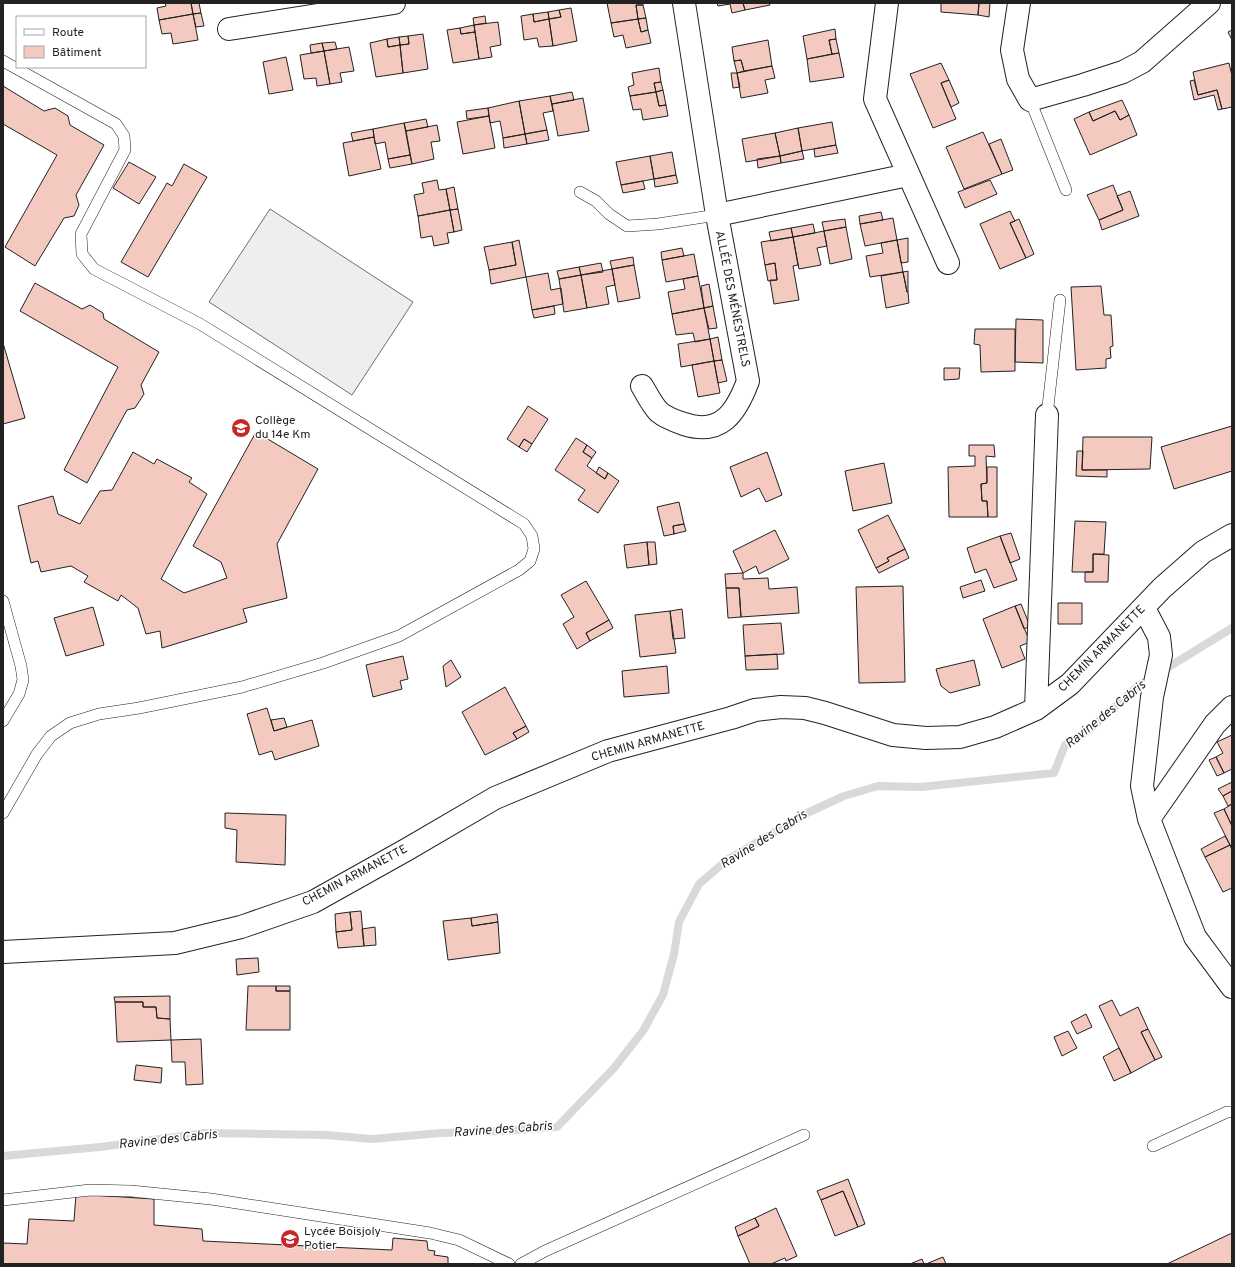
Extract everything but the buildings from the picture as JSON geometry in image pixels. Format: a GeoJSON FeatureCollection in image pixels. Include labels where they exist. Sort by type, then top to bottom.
{"type":"FeatureCollection","features":[{"type":"Feature","properties":{"kind":"street"},"geometry":{"type":"LineString","coordinates":[[229,29],[394,3]]}},
{"type":"Feature","properties":{"kind":"street"},"geometry":{"type":"LineString","coordinates":[[684,3],[717,215]]}},
{"type":"Feature","properties":{"kind":"street"},"geometry":{"type":"LineString","coordinates":[[887,3],[874,99],[948,263]]}},
{"type":"Feature","properties":{"kind":"street"},"geometry":{"type":"LineString","coordinates":[[1019,3],[1012,50],[1018,79],[1030,100],[1123,72],[1142,62],[1209,3]]}},
{"type":"Feature","properties":{"kind":"street","name":"ALLÉE DES MÉNESTRELS"},"geometry":{"type":"LineString","coordinates":[[642,386],[658,411],[668,419],[691,426],[716,426],[730,415],[742,396],[748,381],[717,215],[908,175]]}},
{"type":"Feature","properties":{"kind":"street"},"geometry":{"type":"LineString","coordinates":[[1036,709],[1048,415]]}},
{"type":"Feature","properties":{"kind":"street","name":"CHEMIN ARMANETTE"},"geometry":{"type":"LineString","coordinates":[[3,952],[175,943],[241,927],[313,902],[495,798],[509,792],[608,751],[756,710],[781,707],[805,708],[826,713],[893,735],[926,738],[960,737],[995,727],[1036,709],[1070,684],[1162,588],[1203,552],[1232,535]]}},
{"type":"Feature","properties":{"kind":"street"},"geometry":{"type":"LineString","coordinates":[[1144,608],[1159,637],[1161,655],[1152,697],[1142,786],[1149,819],[1195,937],[1232,987]]}},
{"type":"Feature","properties":{"kind":"street"},"geometry":{"type":"LineString","coordinates":[[1149,819],[1215,724],[1232,707]]}},
{"type":"Feature","properties":{"kind":"lane"},"geometry":{"type":"LineString","coordinates":[[3,61],[116,124],[124,136],[125,150],[81,234],[82,254],[94,269],[200,324],[524,524],[532,536],[534,548],[530,561],[519,570],[399,636],[323,663],[242,687],[139,708],[99,714],[70,723],[51,736],[37,754],[3,813]]}},
{"type":"Feature","properties":{"kind":"lane"},"geometry":{"type":"LineString","coordinates":[[1030,100],[1066,190]]}},
{"type":"Feature","properties":{"kind":"lane"},"geometry":{"type":"LineString","coordinates":[[580,192],[596,201],[609,214],[626,226],[658,224],[717,215]]}},
{"type":"Feature","properties":{"kind":"lane"},"geometry":{"type":"LineString","coordinates":[[1048,415],[1060,300]]}},
{"type":"Feature","properties":{"kind":"lane"},"geometry":{"type":"LineString","coordinates":[[3,601],[21,666],[23,680],[19,694],[3,721]]}},
{"type":"Feature","properties":{"kind":"lane"},"geometry":{"type":"LineString","coordinates":[[1153,1146],[1227,1112],[1232,1112]]}},
{"type":"Feature","properties":{"kind":"lane"},"geometry":{"type":"LineString","coordinates":[[521,1264],[545,1251],[804,1135]]}},
{"type":"Feature","properties":{"kind":"lane"},"geometry":{"type":"LineString","coordinates":[[3,1200],[90,1190],[131,1191],[211,1199],[430,1233],[459,1240],[509,1264]]}},
{"type":"Feature","properties":{"kind":"shaded area"},"geometry":{"type":"Polygon","coordinates":[[[270,209],[413,302],[352,395],[209,302],[270,209]]]}},
{"type":"Feature","properties":{"kind":"waterway","name":"Ravine des Cabris"},"geometry":{"type":"LineString","coordinates":[[3,1156],[100,1147],[205,1133],[326,1135],[372,1139],[441,1133],[557,1127],[614,1068],[643,1031],[663,995],[674,954],[679,922],[699,884],[727,860],[807,813],[844,796],[878,786],[921,787],[1054,773],[1065,745],[1088,731],[1138,686],[1232,628]]}},
{"type":"Feature","properties":{"kind":"place","name":"Collège du 14e Km"},"geometry":{"type":"Point","coordinates":[241,428]}},
{"type":"Feature","properties":{"kind":"place","name":"Lycée Boisjoly Potier"},"geometry":{"type":"Point","coordinates":[290,1239]}}]}
